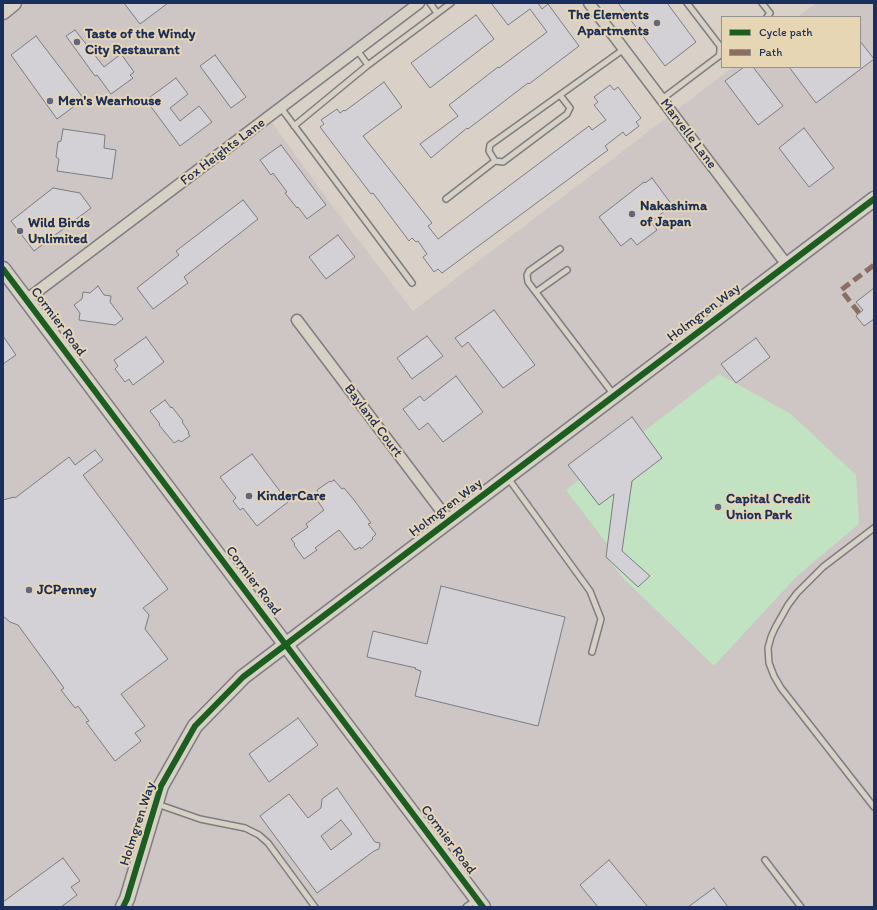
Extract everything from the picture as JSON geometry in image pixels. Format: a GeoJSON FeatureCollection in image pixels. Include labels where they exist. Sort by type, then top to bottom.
{"type":"FeatureCollection","features":[{"type":"Feature","properties":{"kind":"street"},"geometry":{"type":"LineString","coordinates":[[3,12],[14,3]]}},
{"type":"Feature","properties":{"kind":"street","name":"Fox Heights Lane"},"geometry":{"type":"LineString","coordinates":[[26,300],[419,3]]}},
{"type":"Feature","properties":{"kind":"street","name":"Marvelle Lane"},"geometry":{"type":"LineString","coordinates":[[589,3],[787,265]]}},
{"type":"Feature","properties":{"kind":"street","name":"Holmgren Way"},"geometry":{"type":"LineString","coordinates":[[123,907],[127,899],[161,786],[194,726],[243,678],[874,199]]}},
{"type":"Feature","properties":{"kind":"street","name":"Cormier Road"},"geometry":{"type":"LineString","coordinates":[[3,269],[286,645],[476,904]]}},
{"type":"Feature","properties":{"kind":"street","name":"Bayland Court"},"geometry":{"type":"LineString","coordinates":[[297,320],[449,521]]}},
{"type":"Feature","properties":{"kind":"lane"},"geometry":{"type":"LineString","coordinates":[[430,3],[437,13]]}},
{"type":"Feature","properties":{"kind":"lane"},"geometry":{"type":"LineString","coordinates":[[294,126],[368,65],[451,3]]}},
{"type":"Feature","properties":{"kind":"lane"},"geometry":{"type":"LineString","coordinates":[[662,99],[719,56],[721,51],[720,46],[687,3]]}},
{"type":"Feature","properties":{"kind":"lane"},"geometry":{"type":"LineString","coordinates":[[762,3],[770,13],[768,16]]}},
{"type":"Feature","properties":{"kind":"lane"},"geometry":{"type":"LineString","coordinates":[[560,95],[570,108],[567,114],[503,162],[495,160],[489,151],[490,145],[624,49]]}},
{"type":"Feature","properties":{"kind":"lane"},"geometry":{"type":"LineString","coordinates":[[357,50],[368,65]]}},
{"type":"Feature","properties":{"kind":"lane"},"geometry":{"type":"LineString","coordinates":[[281,108],[412,283]]}},
{"type":"Feature","properties":{"kind":"lane"},"geometry":{"type":"LineString","coordinates":[[446,199],[495,160]]}},
{"type":"Feature","properties":{"kind":"lane"},"geometry":{"type":"LineString","coordinates":[[560,250],[529,271],[527,275],[528,282],[614,396]]}},
{"type":"Feature","properties":{"kind":"lane"},"geometry":{"type":"LineString","coordinates":[[536,292],[567,270]]}},
{"type":"Feature","properties":{"kind":"lane"},"geometry":{"type":"LineString","coordinates":[[507,477],[590,591],[601,618],[592,652]]}},
{"type":"Feature","properties":{"kind":"lane"},"geometry":{"type":"LineString","coordinates":[[874,528],[822,566],[797,593],[774,628],[768,648],[769,663],[781,688],[874,807]]}},
{"type":"Feature","properties":{"kind":"lane"},"geometry":{"type":"LineString","coordinates":[[156,804],[200,820],[245,828],[259,835],[268,843],[315,907]]}},
{"type":"Feature","properties":{"kind":"lane"},"geometry":{"type":"LineString","coordinates":[[765,860],[801,907]]}},
{"type":"Feature","properties":{"kind":"shaded area"},"geometry":{"type":"Polygon","coordinates":[[[14,3],[419,3],[268,117],[333,207],[413,311],[732,68],[861,68],[861,16],[799,16],[816,3],[874,3],[874,907],[3,907],[3,12],[14,3]]]}},
{"type":"Feature","properties":{"kind":"green space","name":"Capital Credit Union Park"},"geometry":{"type":"Polygon","coordinates":[[[719,374],[791,414],[856,475],[859,524],[797,576],[714,666],[624,579],[606,557],[607,544],[566,490],[579,480],[568,465],[632,417],[643,432],[719,374]]]}},
{"type":"Feature","properties":{"kind":"building"},"geometry":{"type":"Polygon","coordinates":[[[124,3],[168,3],[140,24],[124,3]]]}},
{"type":"Feature","properties":{"kind":"building"},"geometry":{"type":"Polygon","coordinates":[[[491,3],[538,3],[542,9],[548,4],[579,46],[468,129],[467,128],[431,158],[420,144],[458,116],[449,105],[498,67],[499,68],[547,32],[530,9],[508,25],[491,3]]]}},
{"type":"Feature","properties":{"kind":"building","name":"The Elements Apartments"},"geometry":{"type":"Polygon","coordinates":[[[618,3],[667,3],[696,42],[665,66],[618,3]]]}},
{"type":"Feature","properties":{"kind":"building"},"geometry":{"type":"Polygon","coordinates":[[[476,15],[494,39],[430,88],[411,63],[476,15]]]}},
{"type":"Feature","properties":{"kind":"building"},"geometry":{"type":"Polygon","coordinates":[[[75,30],[104,67],[121,54],[134,72],[130,75],[133,78],[111,94],[97,75],[95,76],[66,36],[75,30]]]}},
{"type":"Feature","properties":{"kind":"building"},"geometry":{"type":"Polygon","coordinates":[[[36,36],[84,99],[57,119],[11,55],[36,36]]]}},
{"type":"Feature","properties":{"kind":"building"},"geometry":{"type":"Polygon","coordinates":[[[861,42],[874,59],[816,103],[790,68],[861,68],[861,42]]]}},
{"type":"Feature","properties":{"kind":"building"},"geometry":{"type":"Polygon","coordinates":[[[215,55],[246,97],[231,108],[200,66],[215,55]]]}},
{"type":"Feature","properties":{"kind":"building"},"geometry":{"type":"Polygon","coordinates":[[[743,68],[754,68],[783,106],[758,125],[725,81],[743,68]]]}},
{"type":"Feature","properties":{"kind":"building"},"geometry":{"type":"Polygon","coordinates":[[[176,78],[188,94],[170,108],[180,121],[199,106],[212,122],[180,146],[146,100],[176,78]]]}},
{"type":"Feature","properties":{"kind":"building"},"geometry":{"type":"Polygon","coordinates":[[[384,82],[402,107],[363,136],[432,223],[428,226],[438,239],[589,126],[592,130],[606,120],[594,105],[598,102],[594,97],[610,85],[614,90],[618,87],[641,118],[636,122],[639,126],[626,136],[623,132],[605,146],[608,150],[442,273],[438,269],[434,272],[423,257],[427,254],[418,241],[416,242],[412,238],[409,241],[320,127],[324,124],[321,120],[337,109],[340,113],[344,110],[345,111],[384,82]]]}},
{"type":"Feature","properties":{"kind":"building"},"geometry":{"type":"Polygon","coordinates":[[[804,128],[834,168],[809,187],[779,148],[804,128]]]}},
{"type":"Feature","properties":{"kind":"building"},"geometry":{"type":"Polygon","coordinates":[[[63,129],[105,135],[104,148],[116,150],[112,179],[57,171],[59,159],[56,157],[58,142],[61,141],[63,129]]]}},
{"type":"Feature","properties":{"kind":"building"},"geometry":{"type":"Polygon","coordinates":[[[281,145],[326,205],[307,219],[285,193],[287,192],[273,173],[271,175],[260,160],[281,145]]]}},
{"type":"Feature","properties":{"kind":"building","name":"Nakashima of Japan"},"geometry":{"type":"Polygon","coordinates":[[[652,178],[672,205],[651,222],[657,230],[637,245],[631,238],[621,246],[599,217],[644,182],[645,183],[652,178]]]}},
{"type":"Feature","properties":{"kind":"building"},"geometry":{"type":"Polygon","coordinates":[[[53,188],[80,193],[91,208],[34,251],[11,221],[53,188]]]}},
{"type":"Feature","properties":{"kind":"building"},"geometry":{"type":"Polygon","coordinates":[[[243,200],[258,219],[184,277],[188,283],[153,309],[137,288],[179,255],[176,251],[243,200]]]}},
{"type":"Feature","properties":{"kind":"building"},"geometry":{"type":"Polygon","coordinates":[[[338,235],[355,257],[326,279],[309,257],[338,235]]]}},
{"type":"Feature","properties":{"kind":"building"},"geometry":{"type":"Polygon","coordinates":[[[98,286],[104,295],[111,296],[110,302],[123,319],[115,325],[79,320],[80,313],[74,305],[82,299],[83,292],[90,293],[98,286]]]}},
{"type":"Feature","properties":{"kind":"building"},"geometry":{"type":"Polygon","coordinates":[[[874,288],[874,319],[864,326],[856,316],[863,310],[856,302],[874,288]]]}},
{"type":"Feature","properties":{"kind":"building"},"geometry":{"type":"Polygon","coordinates":[[[494,310],[535,365],[503,388],[468,342],[462,347],[455,338],[494,310]]]}},
{"type":"Feature","properties":{"kind":"building"},"geometry":{"type":"Polygon","coordinates":[[[3,336],[16,355],[3,364],[3,336]]]}},
{"type":"Feature","properties":{"kind":"building"},"geometry":{"type":"Polygon","coordinates":[[[427,336],[443,356],[412,379],[397,358],[427,336]]]}},
{"type":"Feature","properties":{"kind":"building"},"geometry":{"type":"Polygon","coordinates":[[[146,337],[164,362],[133,385],[129,379],[125,382],[115,369],[118,366],[114,360],[146,337]]]}},
{"type":"Feature","properties":{"kind":"building"},"geometry":{"type":"Polygon","coordinates":[[[756,338],[770,357],[736,383],[721,364],[756,338]]]}},
{"type":"Feature","properties":{"kind":"building"},"geometry":{"type":"Polygon","coordinates":[[[456,376],[483,412],[443,442],[428,423],[419,430],[403,409],[420,396],[424,401],[456,376]]]}},
{"type":"Feature","properties":{"kind":"building"},"geometry":{"type":"Polygon","coordinates":[[[165,400],[183,421],[182,422],[189,432],[188,433],[190,436],[181,442],[179,440],[174,443],[150,411],[165,400]]]}},
{"type":"Feature","properties":{"kind":"building"},"geometry":{"type":"Polygon","coordinates":[[[632,417],[662,458],[632,481],[622,551],[650,576],[638,587],[606,557],[614,494],[599,505],[568,465],[632,417]]]}},
{"type":"Feature","properties":{"kind":"building"},"geometry":{"type":"Polygon","coordinates":[[[95,450],[103,460],[83,475],[168,589],[143,608],[149,615],[145,629],[168,659],[121,694],[145,726],[135,733],[141,741],[115,761],[86,722],[89,721],[78,706],[75,708],[61,690],[64,688],[18,625],[10,622],[3,616],[3,500],[15,498],[69,457],[75,465],[95,450]]]}},
{"type":"Feature","properties":{"kind":"building"},"geometry":{"type":"Polygon","coordinates":[[[252,454],[288,502],[257,526],[243,508],[240,510],[233,501],[236,498],[220,477],[252,454]]]}},
{"type":"Feature","properties":{"kind":"building"},"geometry":{"type":"Polygon","coordinates":[[[334,480],[342,489],[344,488],[354,500],[371,523],[368,524],[376,534],[372,538],[373,539],[361,549],[360,547],[355,550],[339,530],[315,548],[317,550],[304,559],[291,539],[308,527],[306,524],[324,510],[314,496],[318,492],[317,490],[334,480]]]}},
{"type":"Feature","properties":{"kind":"building"},"geometry":{"type":"Polygon","coordinates":[[[441,586],[565,617],[538,726],[415,696],[421,671],[415,669],[416,668],[367,657],[373,631],[427,644],[441,586]]]}},
{"type":"Feature","properties":{"kind":"building"},"geometry":{"type":"Polygon","coordinates":[[[298,718],[318,745],[269,782],[249,754],[298,718]]]}},
{"type":"Feature","properties":{"kind":"building"},"geometry":{"type":"Polygon","coordinates":[[[337,788],[375,842],[380,843],[379,849],[374,851],[317,893],[260,816],[289,794],[308,818],[321,808],[322,799],[337,788]],[[341,820],[321,836],[331,850],[352,834],[341,820]]]}},
{"type":"Feature","properties":{"kind":"building"},"geometry":{"type":"Polygon","coordinates":[[[63,858],[80,881],[71,887],[77,895],[61,907],[3,907],[3,902],[63,858]]]}},
{"type":"Feature","properties":{"kind":"building"},"geometry":{"type":"Polygon","coordinates":[[[609,860],[648,907],[598,907],[580,885],[609,860]]]}},
{"type":"Feature","properties":{"kind":"building"},"geometry":{"type":"Polygon","coordinates":[[[714,888],[728,907],[688,907],[714,888]]]}},
{"type":"Feature","properties":{"kind":"marked path"},"geometry":{"type":"LineString","coordinates":[[859,313],[841,290],[874,265]]}},
{"type":"Feature","properties":{"kind":"cycle path"},"geometry":{"type":"LineString","coordinates":[[123,907],[127,899],[161,786],[195,726],[243,677],[874,199]]}},
{"type":"Feature","properties":{"kind":"cycle path"},"geometry":{"type":"LineString","coordinates":[[3,269],[483,907]]}},
{"type":"Feature","properties":{"kind":"place","name":"The Elements Apartments"},"geometry":{"type":"Point","coordinates":[657,23]}},
{"type":"Feature","properties":{"kind":"place","name":"Taste of the Windy City Restaurant"},"geometry":{"type":"Point","coordinates":[77,42]}},
{"type":"Feature","properties":{"kind":"place","name":"Men's Wearhouse"},"geometry":{"type":"Point","coordinates":[50,101]}},
{"type":"Feature","properties":{"kind":"place","name":"Nakashima of Japan"},"geometry":{"type":"Point","coordinates":[632,214]}},
{"type":"Feature","properties":{"kind":"place","name":"Wild Birds Unlimited"},"geometry":{"type":"Point","coordinates":[20,231]}},
{"type":"Feature","properties":{"kind":"place","name":"KinderCare"},"geometry":{"type":"Point","coordinates":[249,496]}},
{"type":"Feature","properties":{"kind":"place","name":"Capital Credit Union Park"},"geometry":{"type":"Point","coordinates":[718,507]}},
{"type":"Feature","properties":{"kind":"place","name":"JCPenney"},"geometry":{"type":"Point","coordinates":[29,590]}}]}
